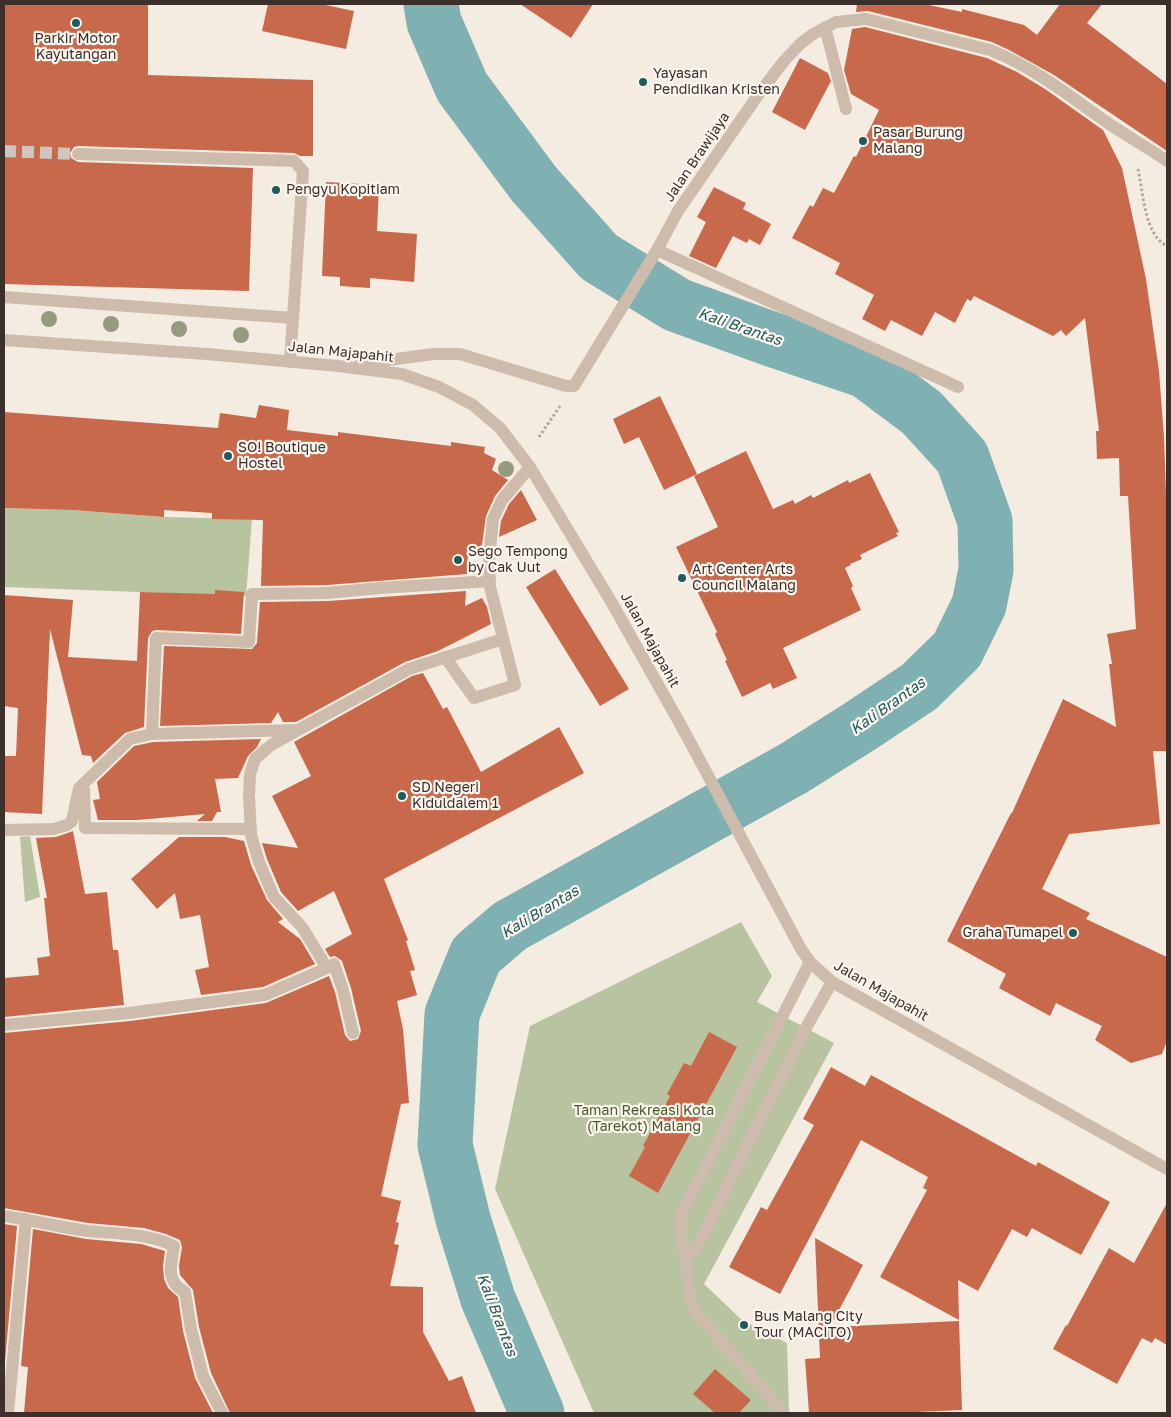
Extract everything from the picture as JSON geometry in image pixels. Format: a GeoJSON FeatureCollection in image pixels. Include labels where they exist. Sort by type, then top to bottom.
{"type":"FeatureCollection","features":[{"type":"Feature","properties":{"kind":"street","name":"Jalan Brawijaya"},"geometry":{"type":"LineString","coordinates":[[574,386],[657,250],[678,211],[758,94],[800,44],[836,22],[866,19],[990,50],[1024,66],[1167,161]]}},
{"type":"Feature","properties":{"kind":"street"},"geometry":{"type":"LineString","coordinates":[[825,27],[846,109]]}},
{"type":"Feature","properties":{"kind":"street"},"geometry":{"type":"LineString","coordinates":[[78,154],[294,161],[303,171],[290,362]]}},
{"type":"Feature","properties":{"kind":"street"},"geometry":{"type":"LineString","coordinates":[[657,250],[958,387]]}},
{"type":"Feature","properties":{"kind":"street"},"geometry":{"type":"LineString","coordinates":[[4,297],[293,318]]}},
{"type":"Feature","properties":{"kind":"street","name":"Jalan Majapahit"},"geometry":{"type":"LineString","coordinates":[[4,340],[338,366],[402,374],[439,386],[473,405],[500,428],[530,467],[612,603],[683,729],[801,949],[810,962],[832,982],[1167,1168]]}},
{"type":"Feature","properties":{"kind":"street"},"geometry":{"type":"LineString","coordinates":[[338,366],[432,354],[460,354],[566,386],[574,386]]}},
{"type":"Feature","properties":{"kind":"street"},"geometry":{"type":"LineString","coordinates":[[445,657],[474,698],[515,685],[490,587],[489,560],[493,519],[502,500],[530,467]]}},
{"type":"Feature","properties":{"kind":"street"},"geometry":{"type":"LineString","coordinates":[[152,734],[156,638],[249,642],[252,594],[327,593],[490,581]]}},
{"type":"Feature","properties":{"kind":"street"},"geometry":{"type":"LineString","coordinates":[[327,968],[302,927],[274,897],[250,836],[249,788],[250,774],[255,759],[271,745],[409,669],[503,639]]}},
{"type":"Feature","properties":{"kind":"street"},"geometry":{"type":"LineString","coordinates":[[4,830],[54,829],[67,826],[72,820],[79,788],[130,739],[152,734],[298,730]]}},
{"type":"Feature","properties":{"kind":"street"},"geometry":{"type":"LineString","coordinates":[[84,784],[85,828],[250,829]]}},
{"type":"Feature","properties":{"kind":"street"},"geometry":{"type":"LineString","coordinates":[[784,1413],[694,1310],[689,1296],[686,1258],[680,1232],[681,1215],[810,962]]}},
{"type":"Feature","properties":{"kind":"street"},"geometry":{"type":"LineString","coordinates":[[4,1025],[129,1013],[265,995],[334,964],[343,990],[353,1033]]}},
{"type":"Feature","properties":{"kind":"street"},"geometry":{"type":"LineString","coordinates":[[686,1258],[705,1232],[803,1032],[832,982]]}},
{"type":"Feature","properties":{"kind":"street"},"geometry":{"type":"LineString","coordinates":[[4,1216],[87,1230],[134,1235],[174,1246],[170,1270],[173,1283],[177,1288],[185,1292],[191,1329],[203,1376],[222,1413]]}},
{"type":"Feature","properties":{"kind":"street"},"geometry":{"type":"LineString","coordinates":[[8,1413],[26,1219]]}},
{"type":"Feature","properties":{"kind":"path"},"geometry":{"type":"LineString","coordinates":[[1129,136],[1148,221],[1162,243],[1167,246]]}},
{"type":"Feature","properties":{"kind":"path"},"geometry":{"type":"LineString","coordinates":[[539,437],[574,386]]}},
{"type":"Feature","properties":{"kind":"green space"},"geometry":{"type":"Polygon","coordinates":[[[4,508],[72,510],[164,517],[252,519],[246,596],[4,587],[4,508]]]}},
{"type":"Feature","properties":{"kind":"green space"},"geometry":{"type":"Polygon","coordinates":[[[30,836],[40,897],[25,902],[20,837],[30,836]]]}},
{"type":"Feature","properties":{"kind":"green space","name":"Taman Rekreasi Kota (Tarekot) Malang"},"geometry":{"type":"Polygon","coordinates":[[[741,922],[772,976],[757,1002],[834,1043],[704,1284],[742,1320],[787,1343],[789,1413],[594,1413],[495,1189],[530,1026],[741,922]]]}},
{"type":"Feature","properties":{"kind":"building"},"geometry":{"type":"Polygon","coordinates":[[[4,4],[148,4],[148,75],[313,80],[313,156],[300,156],[294,153],[78,146],[74,147],[70,153],[71,158],[78,162],[253,168],[249,291],[4,284],[4,4]]]}},
{"type":"Feature","properties":{"kind":"building"},"geometry":{"type":"Polygon","coordinates":[[[268,4],[321,4],[354,11],[346,49],[262,31],[268,4]]]}},
{"type":"Feature","properties":{"kind":"building"},"geometry":{"type":"Polygon","coordinates":[[[520,4],[593,4],[571,38],[520,4]]]}},
{"type":"Feature","properties":{"kind":"building"},"geometry":{"type":"Polygon","coordinates":[[[857,4],[924,4],[962,12],[962,9],[1024,25],[1037,35],[1060,4],[1102,4],[1087,23],[1167,84],[1167,151],[1054,75],[1009,50],[992,42],[868,11],[856,12],[857,4]]]}},
{"type":"Feature","properties":{"kind":"building"},"geometry":{"type":"Polygon","coordinates":[[[865,27],[987,58],[1017,72],[1045,89],[1103,130],[1122,168],[1146,279],[1159,371],[1164,437],[1167,520],[1167,751],[1153,751],[1160,824],[1069,834],[1042,889],[1090,913],[1086,919],[1167,957],[1167,1041],[1162,1054],[1131,1063],[1095,1040],[1102,1026],[1056,1003],[1050,1016],[999,988],[1006,974],[947,941],[1012,813],[1063,699],[1116,727],[1109,664],[1112,664],[1107,634],[1136,629],[1128,496],[1120,496],[1119,458],[1097,459],[1096,431],[1099,431],[1085,318],[1066,336],[1061,330],[1053,336],[974,296],[971,301],[967,299],[955,323],[935,312],[922,336],[891,320],[885,331],[862,319],[874,295],[835,274],[840,263],[792,238],[810,205],[813,207],[823,188],[834,193],[854,156],[856,157],[879,110],[851,94],[844,70],[852,29],[865,27]]]}},
{"type":"Feature","properties":{"kind":"building"},"geometry":{"type":"Polygon","coordinates":[[[800,58],[828,73],[831,81],[805,130],[772,112],[800,58]]]}},
{"type":"Feature","properties":{"kind":"building"},"geometry":{"type":"Polygon","coordinates":[[[326,182],[379,185],[377,231],[417,234],[414,282],[370,278],[370,288],[340,286],[340,277],[322,276],[326,182]]]}},
{"type":"Feature","properties":{"kind":"building"},"geometry":{"type":"Polygon","coordinates":[[[714,187],[746,203],[743,209],[771,224],[760,245],[749,239],[747,243],[733,236],[716,268],[689,256],[706,222],[697,217],[714,187]]]}},
{"type":"Feature","properties":{"kind":"building"},"geometry":{"type":"Polygon","coordinates":[[[660,396],[697,474],[664,490],[639,437],[624,444],[613,419],[660,396]]]}},
{"type":"Feature","properties":{"kind":"building"},"geometry":{"type":"Polygon","coordinates":[[[259,405],[289,410],[287,430],[338,436],[338,432],[451,446],[451,442],[485,447],[484,453],[496,459],[492,470],[508,480],[495,496],[486,516],[482,545],[468,552],[467,574],[327,585],[261,586],[263,520],[212,519],[212,513],[164,510],[164,517],[72,510],[4,508],[4,412],[218,428],[220,413],[256,418],[259,405]]]}},
{"type":"Feature","properties":{"kind":"building"},"geometry":{"type":"Polygon","coordinates":[[[746,451],[773,509],[793,500],[795,504],[811,495],[813,498],[848,480],[849,483],[870,473],[899,532],[896,533],[898,536],[860,555],[862,559],[845,568],[853,586],[851,588],[861,610],[783,648],[797,678],[773,689],[770,683],[742,697],[725,661],[727,660],[715,634],[717,632],[676,547],[718,527],[694,476],[746,451]]]}},
{"type":"Feature","properties":{"kind":"building"},"geometry":{"type":"Polygon","coordinates":[[[521,490],[537,520],[499,537],[501,521],[509,504],[521,490]]]}},
{"type":"Feature","properties":{"kind":"building"},"geometry":{"type":"Polygon","coordinates":[[[555,569],[629,689],[600,706],[526,587],[555,569]]]}},
{"type":"Feature","properties":{"kind":"building"},"geometry":{"type":"Polygon","coordinates":[[[215,590],[244,592],[241,634],[152,631],[148,638],[144,727],[125,733],[93,763],[91,756],[82,755],[50,629],[42,814],[4,812],[4,756],[16,756],[18,708],[4,706],[4,595],[73,600],[68,657],[137,661],[140,592],[215,594],[215,590]]]}},
{"type":"Feature","properties":{"kind":"building"},"geometry":{"type":"Polygon","coordinates":[[[466,591],[465,606],[482,598],[487,607],[491,624],[438,651],[405,662],[296,722],[283,722],[278,712],[271,723],[160,726],[164,646],[252,649],[257,643],[260,602],[328,601],[466,591]]]}},
{"type":"Feature","properties":{"kind":"building"},"geometry":{"type":"Polygon","coordinates":[[[423,673],[443,709],[447,707],[481,772],[559,727],[584,773],[384,879],[408,940],[406,941],[415,970],[410,971],[417,995],[397,1001],[403,1029],[409,1103],[401,1104],[381,1196],[401,1201],[396,1222],[399,1223],[394,1244],[399,1245],[390,1286],[423,1287],[423,1332],[449,1381],[462,1376],[476,1413],[230,1413],[211,1373],[199,1327],[193,1290],[180,1275],[179,1266],[182,1247],[180,1240],[144,1228],[88,1223],[4,1208],[4,1033],[130,1021],[266,1003],[329,976],[335,992],[345,1035],[350,1041],[358,1039],[361,1031],[351,988],[342,961],[335,956],[330,957],[325,949],[352,934],[334,891],[298,911],[281,892],[262,843],[298,848],[272,796],[311,776],[294,742],[412,676],[423,673]]]}},
{"type":"Feature","properties":{"kind":"building"},"geometry":{"type":"Polygon","coordinates":[[[261,739],[257,747],[248,756],[238,778],[215,779],[221,812],[217,812],[212,821],[197,821],[205,814],[137,820],[98,820],[93,800],[100,799],[97,782],[134,746],[153,742],[261,739]]]}},
{"type":"Feature","properties":{"kind":"building"},"geometry":{"type":"Polygon","coordinates":[[[73,831],[85,894],[107,892],[113,950],[118,950],[124,1005],[4,1017],[4,978],[39,975],[37,958],[50,956],[44,898],[47,898],[36,838],[56,837],[73,831]]]}},
{"type":"Feature","properties":{"kind":"building"},"geometry":{"type":"Polygon","coordinates":[[[179,837],[225,837],[244,841],[251,865],[267,900],[283,919],[278,922],[300,939],[315,964],[263,987],[201,995],[195,970],[209,967],[200,915],[180,919],[175,893],[157,909],[131,879],[179,837]]]}},
{"type":"Feature","properties":{"kind":"building"},"geometry":{"type":"Polygon","coordinates":[[[709,1032],[737,1047],[658,1193],[629,1176],[670,1096],[667,1094],[684,1063],[691,1066],[709,1032]]]}},
{"type":"Feature","properties":{"kind":"building"},"geometry":{"type":"Polygon","coordinates":[[[831,1067],[865,1086],[871,1075],[1036,1166],[1038,1162],[1110,1202],[1081,1255],[1032,1228],[1027,1237],[1012,1229],[978,1291],[958,1280],[959,1320],[880,1277],[927,1190],[923,1188],[928,1177],[861,1140],[780,1294],[729,1267],[761,1207],[767,1210],[814,1125],[803,1119],[831,1067]]]}},
{"type":"Feature","properties":{"kind":"building"},"geometry":{"type":"Polygon","coordinates":[[[1167,1203],[1167,1345],[1155,1338],[1152,1343],[1142,1338],[1117,1384],[1053,1349],[1109,1248],[1134,1263],[1167,1203]]]}},
{"type":"Feature","properties":{"kind":"building"},"geometry":{"type":"Polygon","coordinates":[[[4,1224],[17,1226],[5,1362],[4,1362],[4,1224]]]}},
{"type":"Feature","properties":{"kind":"building"},"geometry":{"type":"Polygon","coordinates":[[[33,1229],[86,1239],[141,1244],[165,1251],[164,1279],[168,1288],[178,1297],[183,1331],[195,1378],[213,1413],[24,1413],[28,1367],[21,1366],[33,1229]]]}},
{"type":"Feature","properties":{"kind":"building"},"geometry":{"type":"Polygon","coordinates":[[[815,1238],[863,1265],[830,1327],[959,1321],[962,1410],[892,1413],[809,1413],[805,1359],[820,1358],[815,1238]]]}},
{"type":"Feature","properties":{"kind":"building"},"geometry":{"type":"Polygon","coordinates":[[[715,1369],[751,1400],[739,1413],[715,1413],[693,1394],[715,1369]]]}},
{"type":"Feature","properties":{"kind":"waterway","name":"Kali Brantas"},"geometry":{"type":"LineString","coordinates":[[431,4],[434,22],[462,87],[534,184],[599,257],[677,305],[866,371],[922,413],[962,457],[985,521],[986,570],[979,605],[957,650],[919,687],[794,768],[510,926],[476,955],[452,1014],[445,1145],[463,1219],[488,1299],[537,1413]]}},
{"type":"Feature","properties":{"kind":"tunnel"},"geometry":{"type":"LineString","coordinates":[[4,151],[78,154]]}},
{"type":"Feature","properties":{"kind":"place","name":"Parkir Motor Kayutangan"},"geometry":{"type":"Point","coordinates":[76,23]}},
{"type":"Feature","properties":{"kind":"place","name":"Yayasan Pendidikan Kristen"},"geometry":{"type":"Point","coordinates":[643,82]}},
{"type":"Feature","properties":{"kind":"place","name":"Pasar Burung Malang"},"geometry":{"type":"Point","coordinates":[863,141]}},
{"type":"Feature","properties":{"kind":"place","name":"Pengyu Kopitiam"},"geometry":{"type":"Point","coordinates":[276,190]}},
{"type":"Feature","properties":{"kind":"place","name":"SO! Boutique Hostel"},"geometry":{"type":"Point","coordinates":[228,456]}},
{"type":"Feature","properties":{"kind":"place","name":"Sego Tempong by Cak Uut"},"geometry":{"type":"Point","coordinates":[458,560]}},
{"type":"Feature","properties":{"kind":"place","name":"Art Center Arts Council Malang"},"geometry":{"type":"Point","coordinates":[682,578]}},
{"type":"Feature","properties":{"kind":"place","name":"SD Negeri Kiduldalem 1"},"geometry":{"type":"Point","coordinates":[402,796]}},
{"type":"Feature","properties":{"kind":"place","name":"Graha Tumapel"},"geometry":{"type":"Point","coordinates":[1073,933]}},
{"type":"Feature","properties":{"kind":"place","name":"Bus Malang City Tour (MACITO)"},"geometry":{"type":"Point","coordinates":[744,1325]}}]}
